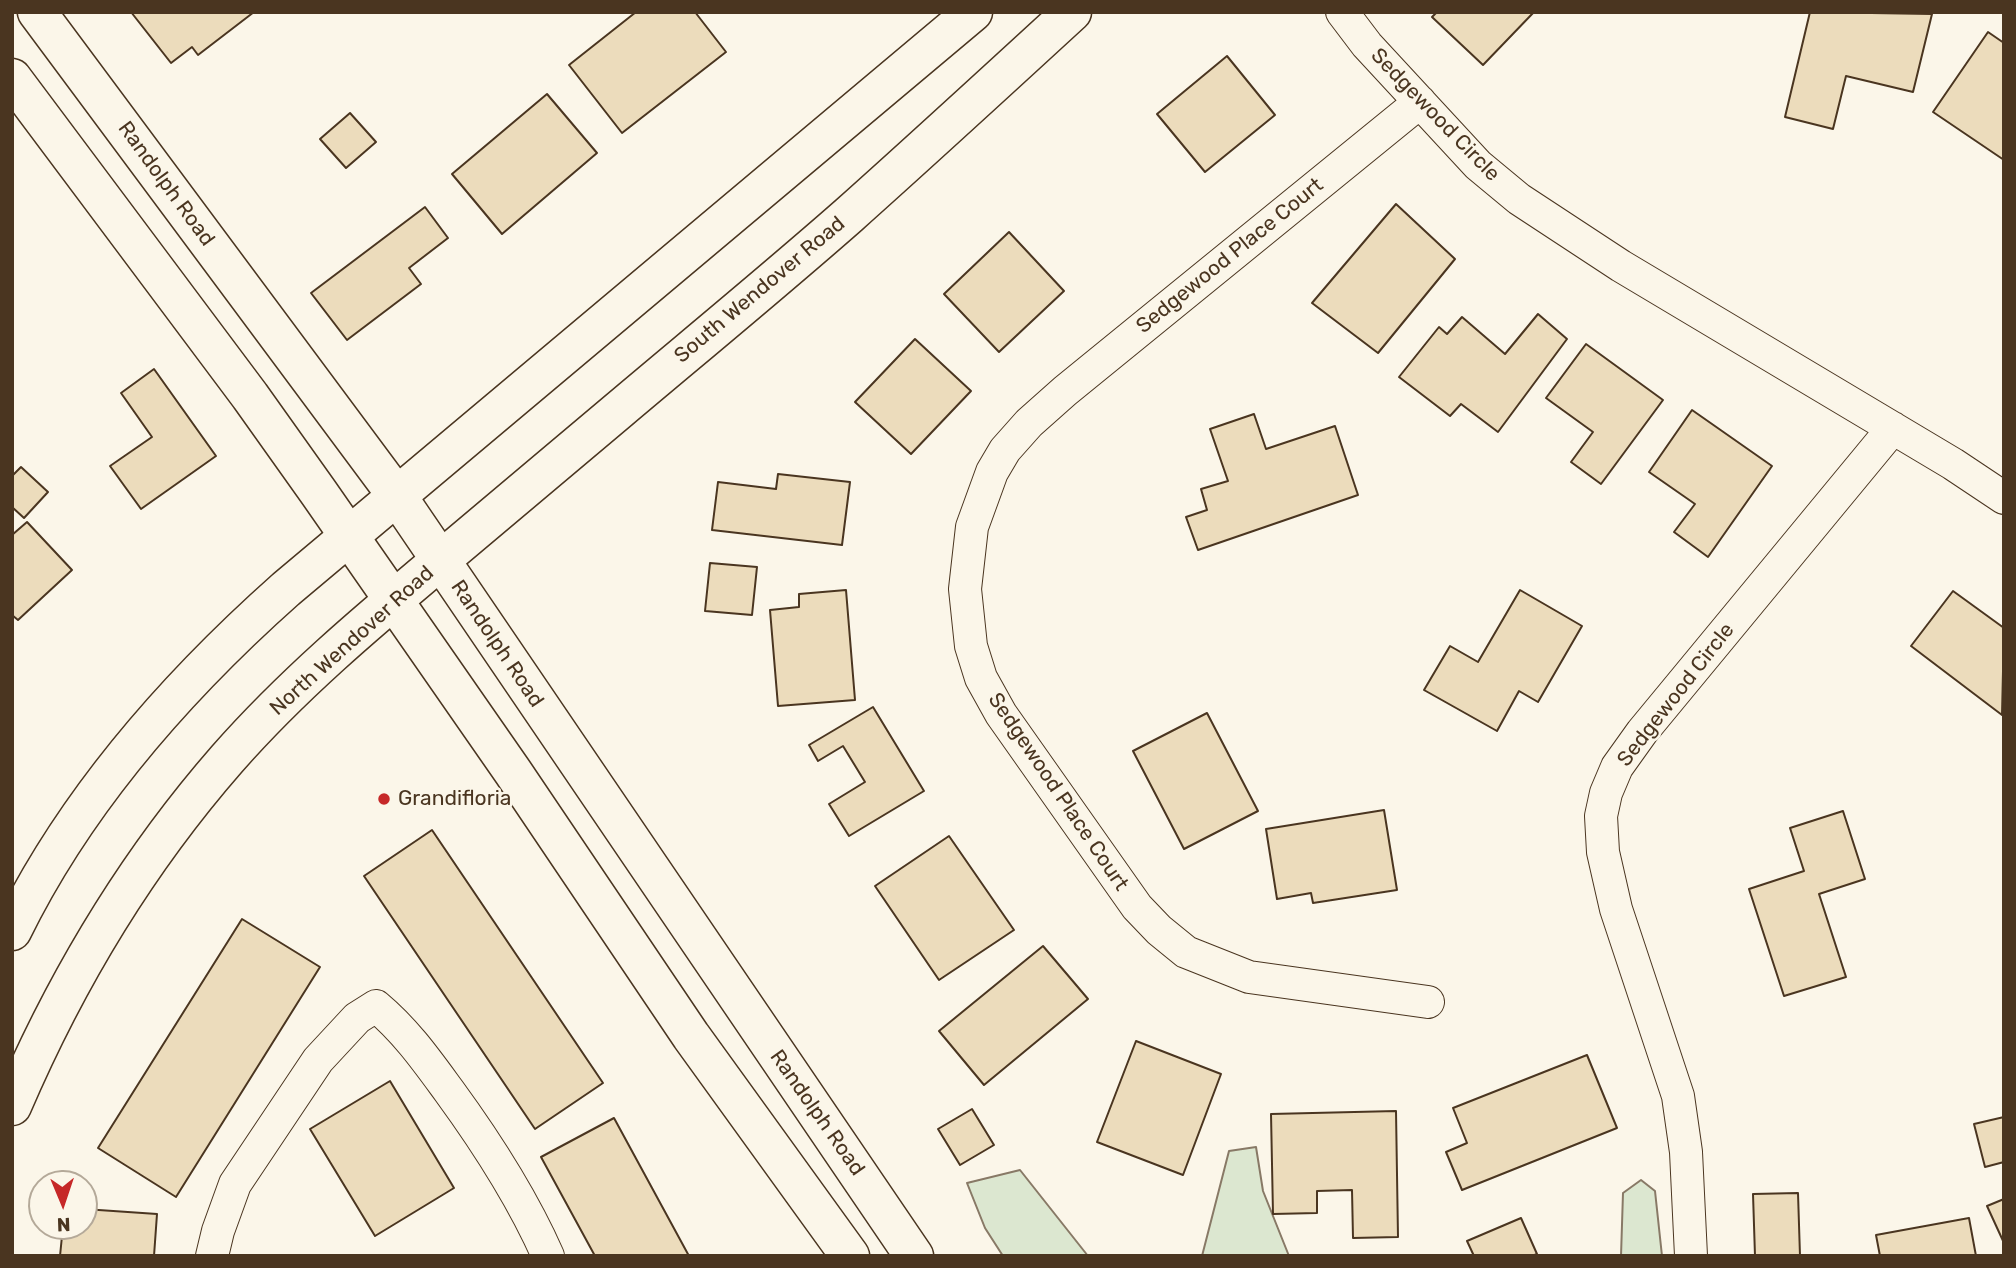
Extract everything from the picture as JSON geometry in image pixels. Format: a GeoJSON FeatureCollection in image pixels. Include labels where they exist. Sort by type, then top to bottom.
{"type":"FeatureCollection","features":[{"type":"Feature","properties":{"kind":"main road","name":"Randolph Road"},"geometry":{"type":"LineString","coordinates":[[37,12],[397,496],[914,1256]]}},
{"type":"Feature","properties":{"kind":"main road"},"geometry":{"type":"LineString","coordinates":[[12,932],[77,822],[143,736],[233,637],[349,536],[973,12]]}},
{"type":"Feature","properties":{"kind":"main road","name":"South Wendover Road"},"geometry":{"type":"LineString","coordinates":[[440,561],[846,217],[1072,12]]}},
{"type":"Feature","properties":{"kind":"main road"},"geometry":{"type":"LineString","coordinates":[[12,78],[250,396],[520,783],[691,1036],[849,1256]]}},
{"type":"Feature","properties":{"kind":"main road","name":"North Wendover Road"},"geometry":{"type":"LineString","coordinates":[[12,1106],[44,1033],[78,971],[132,883],[186,809],[228,758],[293,691],[440,561]]}},
{"type":"Feature","properties":{"kind":"street","name":"Sedgewood Circle"},"geometry":{"type":"LineString","coordinates":[[1342,12],[1367,45],[1478,165],[1519,199],[1621,266],[1893,428],[2004,498]]}},
{"type":"Feature","properties":{"kind":"street","name":"Sedgewood Place Court"},"geometry":{"type":"LineString","coordinates":[[1420,102],[1065,391],[1029,424],[1005,450],[992,472],[972,527],[965,589],[971,646],[985,685],[1001,713],[1116,880],[1159,930],[1186,952],[1249,978],[1427,1002]]}},
{"type":"Feature","properties":{"kind":"street","name":"Sedgewood Circle"},"geometry":{"type":"LineString","coordinates":[[1691,1256],[1686,1152],[1678,1097],[1616,909],[1602,852],[1601,816],[1606,793],[1618,767],[1642,732],[1893,428]]}},
{"type":"Feature","properties":{"kind":"street"},"geometry":{"type":"LineString","coordinates":[[212,1256],[235,1184],[318,1060],[356,1018],[376,1006],[415,1044],[472,1123],[529,1213],[548,1256]]}},
{"type":"Feature","properties":{"kind":"green space"},"geometry":{"type":"Polygon","coordinates":[[[1256,1147],[1263,1191],[1289,1256],[1202,1256],[1229,1151],[1256,1147]]]}},
{"type":"Feature","properties":{"kind":"green space"},"geometry":{"type":"Polygon","coordinates":[[[1020,1170],[1088,1256],[1003,1256],[985,1228],[967,1183],[1020,1170]]]}},
{"type":"Feature","properties":{"kind":"green space"},"geometry":{"type":"Polygon","coordinates":[[[1641,1180],[1655,1191],[1662,1256],[1621,1256],[1623,1193],[1641,1180]]]}},
{"type":"Feature","properties":{"kind":"building"},"geometry":{"type":"Polygon","coordinates":[[[131,12],[254,12],[198,55],[192,47],[171,63],[131,12]]]}},
{"type":"Feature","properties":{"kind":"building"},"geometry":{"type":"Polygon","coordinates":[[[636,12],[695,12],[726,52],[622,133],[569,65],[636,12]]]}},
{"type":"Feature","properties":{"kind":"building"},"geometry":{"type":"Polygon","coordinates":[[[1437,12],[1534,12],[1483,65],[1432,17],[1437,12]]]}},
{"type":"Feature","properties":{"kind":"building"},"geometry":{"type":"Polygon","coordinates":[[[1810,12],[1932,14],[1913,92],[1846,76],[1833,129],[1785,117],[1810,12]]]}},
{"type":"Feature","properties":{"kind":"building"},"geometry":{"type":"Polygon","coordinates":[[[1988,32],[2004,43],[2004,160],[1933,112],[1988,32]]]}},
{"type":"Feature","properties":{"kind":"building"},"geometry":{"type":"Polygon","coordinates":[[[1227,56],[1275,115],[1205,172],[1157,114],[1227,56]]]}},
{"type":"Feature","properties":{"kind":"building"},"geometry":{"type":"Polygon","coordinates":[[[547,94],[597,153],[502,234],[452,174],[547,94]]]}},
{"type":"Feature","properties":{"kind":"building"},"geometry":{"type":"Polygon","coordinates":[[[350,113],[376,142],[346,168],[320,139],[350,113]]]}},
{"type":"Feature","properties":{"kind":"building"},"geometry":{"type":"Polygon","coordinates":[[[1396,204],[1455,259],[1378,353],[1312,303],[1396,204]]]}},
{"type":"Feature","properties":{"kind":"building"},"geometry":{"type":"Polygon","coordinates":[[[425,207],[448,238],[409,268],[421,284],[347,340],[311,293],[425,207]]]}},
{"type":"Feature","properties":{"kind":"building"},"geometry":{"type":"Polygon","coordinates":[[[1009,232],[1064,291],[999,352],[944,294],[1009,232]]]}},
{"type":"Feature","properties":{"kind":"building"},"geometry":{"type":"Polygon","coordinates":[[[1538,314],[1567,339],[1498,432],[1461,404],[1450,416],[1399,377],[1439,327],[1447,334],[1462,317],[1505,354],[1538,314]]]}},
{"type":"Feature","properties":{"kind":"building"},"geometry":{"type":"Polygon","coordinates":[[[915,339],[971,391],[911,454],[855,402],[915,339]]]}},
{"type":"Feature","properties":{"kind":"building"},"geometry":{"type":"Polygon","coordinates":[[[1586,344],[1663,400],[1601,484],[1571,462],[1593,432],[1546,398],[1586,344]]]}},
{"type":"Feature","properties":{"kind":"building"},"geometry":{"type":"Polygon","coordinates":[[[154,369],[216,456],[141,509],[110,466],[152,437],[121,393],[154,369]]]}},
{"type":"Feature","properties":{"kind":"building"},"geometry":{"type":"Polygon","coordinates":[[[1692,410],[1772,466],[1708,557],[1674,532],[1695,504],[1649,472],[1692,410]]]}},
{"type":"Feature","properties":{"kind":"building"},"geometry":{"type":"Polygon","coordinates":[[[1254,414],[1266,449],[1335,426],[1358,495],[1198,550],[1186,517],[1207,510],[1201,489],[1228,481],[1210,429],[1254,414]]]}},
{"type":"Feature","properties":{"kind":"building"},"geometry":{"type":"Polygon","coordinates":[[[21,467],[48,492],[24,518],[12,507],[12,476],[21,467]]]}},
{"type":"Feature","properties":{"kind":"building"},"geometry":{"type":"Polygon","coordinates":[[[778,474],[850,482],[842,545],[712,530],[718,482],[776,489],[778,474]]]}},
{"type":"Feature","properties":{"kind":"building"},"geometry":{"type":"Polygon","coordinates":[[[27,522],[72,570],[18,620],[12,615],[12,535],[27,522]]]}},
{"type":"Feature","properties":{"kind":"building"},"geometry":{"type":"Polygon","coordinates":[[[710,563],[757,567],[752,615],[705,611],[710,563]]]}},
{"type":"Feature","properties":{"kind":"building"},"geometry":{"type":"Polygon","coordinates":[[[846,590],[855,700],[778,706],[770,610],[799,607],[799,594],[846,590]]]}},
{"type":"Feature","properties":{"kind":"building"},"geometry":{"type":"Polygon","coordinates":[[[1520,590],[1582,626],[1538,702],[1519,691],[1497,731],[1424,690],[1450,646],[1478,662],[1520,590]]]}},
{"type":"Feature","properties":{"kind":"building"},"geometry":{"type":"Polygon","coordinates":[[[1953,591],[2004,628],[2002,715],[1911,646],[1953,591]]]}},
{"type":"Feature","properties":{"kind":"building"},"geometry":{"type":"Polygon","coordinates":[[[873,707],[924,791],[849,836],[829,804],[865,782],[843,746],[818,761],[809,745],[873,707]]]}},
{"type":"Feature","properties":{"kind":"building"},"geometry":{"type":"Polygon","coordinates":[[[1207,713],[1258,811],[1184,849],[1133,751],[1207,713]]]}},
{"type":"Feature","properties":{"kind":"building"},"geometry":{"type":"Polygon","coordinates":[[[1384,810],[1397,890],[1313,903],[1311,893],[1277,899],[1266,829],[1384,810]]]}},
{"type":"Feature","properties":{"kind":"building"},"geometry":{"type":"Polygon","coordinates":[[[1843,811],[1865,879],[1819,894],[1846,977],[1784,996],[1749,889],[1804,871],[1790,828],[1843,811]]]}},
{"type":"Feature","properties":{"kind":"building"},"geometry":{"type":"Polygon","coordinates":[[[432,830],[603,1083],[535,1129],[364,876],[432,830]]]}},
{"type":"Feature","properties":{"kind":"building"},"geometry":{"type":"Polygon","coordinates":[[[949,836],[1014,930],[939,980],[875,886],[949,836]]]}},
{"type":"Feature","properties":{"kind":"building"},"geometry":{"type":"Polygon","coordinates":[[[242,919],[320,967],[176,1197],[98,1148],[242,919]]]}},
{"type":"Feature","properties":{"kind":"building"},"geometry":{"type":"Polygon","coordinates":[[[1043,946],[1088,999],[984,1085],[939,1031],[1043,946]]]}},
{"type":"Feature","properties":{"kind":"building"},"geometry":{"type":"Polygon","coordinates":[[[1136,1041],[1221,1074],[1183,1175],[1097,1142],[1136,1041]]]}},
{"type":"Feature","properties":{"kind":"building"},"geometry":{"type":"Polygon","coordinates":[[[1587,1055],[1617,1128],[1462,1190],[1446,1152],[1467,1143],[1453,1108],[1587,1055]]]}},
{"type":"Feature","properties":{"kind":"building"},"geometry":{"type":"Polygon","coordinates":[[[390,1081],[454,1188],[375,1236],[310,1129],[390,1081]]]}},
{"type":"Feature","properties":{"kind":"building"},"geometry":{"type":"Polygon","coordinates":[[[972,1109],[994,1145],[960,1165],[938,1129],[972,1109]]]}},
{"type":"Feature","properties":{"kind":"building"},"geometry":{"type":"Polygon","coordinates":[[[1396,1111],[1398,1237],[1353,1238],[1352,1190],[1317,1191],[1317,1213],[1273,1214],[1271,1114],[1396,1111]]]}},
{"type":"Feature","properties":{"kind":"building"},"geometry":{"type":"Polygon","coordinates":[[[2004,1117],[2004,1162],[1985,1167],[1974,1124],[2004,1117]]]}},
{"type":"Feature","properties":{"kind":"building"},"geometry":{"type":"Polygon","coordinates":[[[614,1118],[689,1256],[595,1256],[541,1157],[614,1118]]]}},
{"type":"Feature","properties":{"kind":"building"},"geometry":{"type":"Polygon","coordinates":[[[1798,1193],[1800,1256],[1755,1256],[1753,1194],[1798,1193]]]}},
{"type":"Feature","properties":{"kind":"building"},"geometry":{"type":"Polygon","coordinates":[[[2004,1199],[2004,1243],[1987,1206],[2004,1199]]]}},
{"type":"Feature","properties":{"kind":"building"},"geometry":{"type":"Polygon","coordinates":[[[98,1210],[157,1214],[154,1256],[60,1256],[62,1240],[98,1240],[98,1210]]]}},
{"type":"Feature","properties":{"kind":"building"},"geometry":{"type":"Polygon","coordinates":[[[1521,1218],[1537,1254],[1474,1256],[1467,1241],[1521,1218]]]}},
{"type":"Feature","properties":{"kind":"building"},"geometry":{"type":"Polygon","coordinates":[[[1969,1218],[1976,1256],[1880,1256],[1876,1235],[1969,1218]]]}},
{"type":"Feature","properties":{"kind":"place","name":"Grandifloria"},"geometry":{"type":"Point","coordinates":[384,799]}}]}
